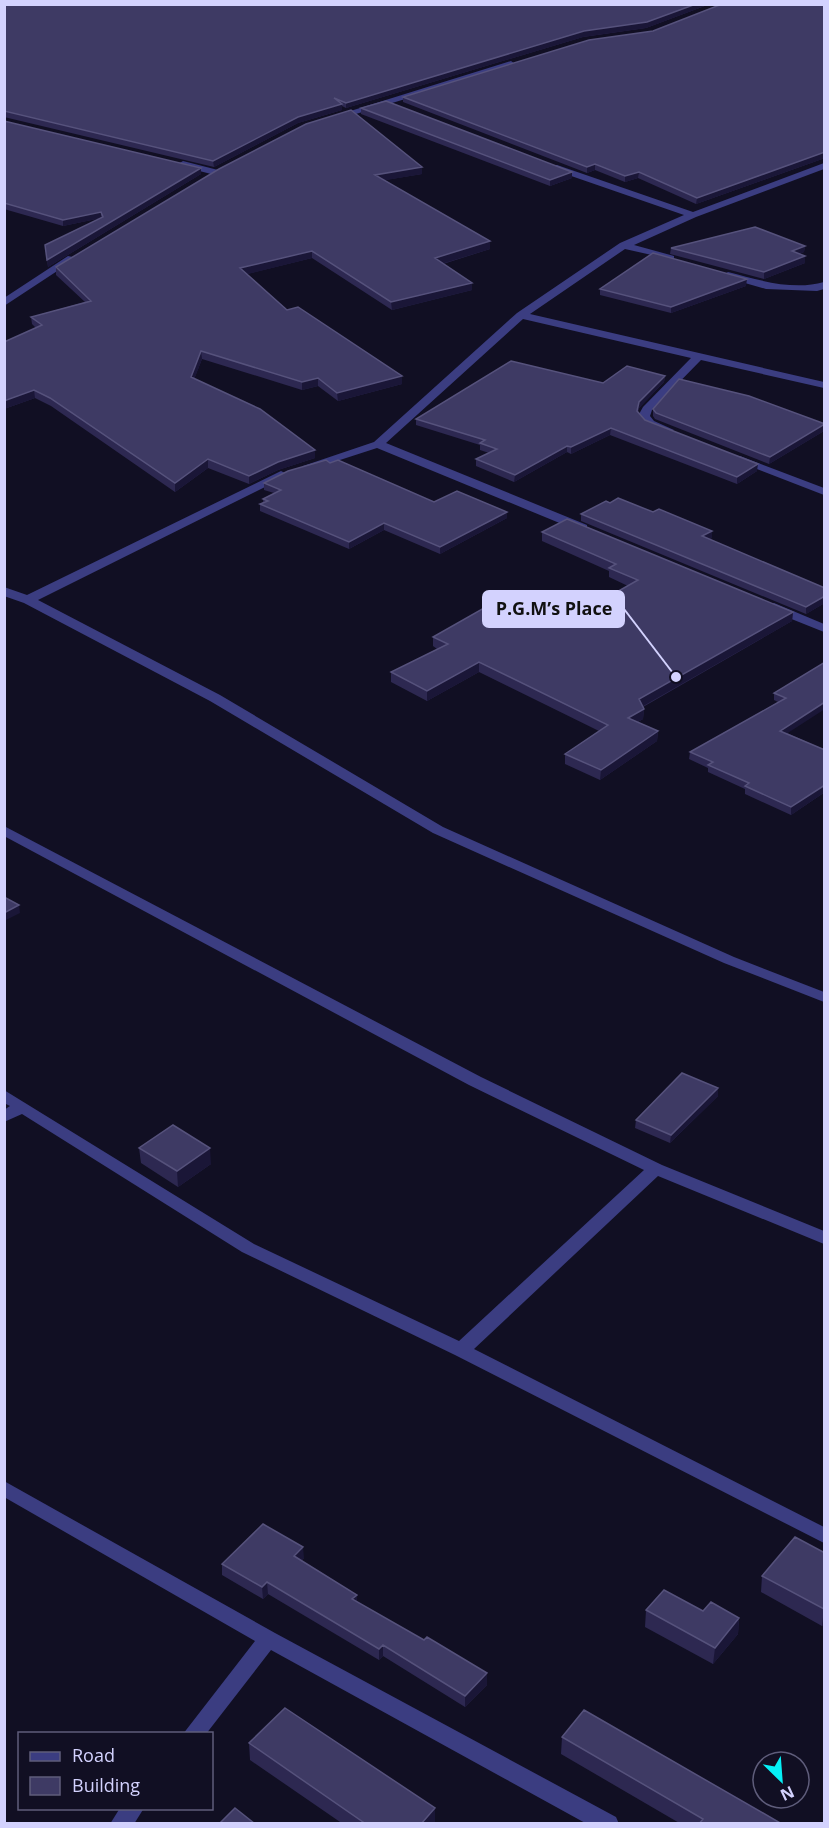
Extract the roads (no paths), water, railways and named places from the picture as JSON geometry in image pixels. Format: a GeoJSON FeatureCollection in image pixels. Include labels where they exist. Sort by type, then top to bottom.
{"type":"FeatureCollection","features":[{"type":"Feature","properties":{"kind":"street"},"geometry":{"type":"LineString","coordinates":[[323,121],[520,61]]}},
{"type":"Feature","properties":{"kind":"street"},"geometry":{"type":"LineString","coordinates":[[386,101],[407,109]]}},
{"type":"Feature","properties":{"kind":"street"},"geometry":{"type":"LineString","coordinates":[[170,161],[214,172]]}},
{"type":"Feature","properties":{"kind":"street"},"geometry":{"type":"LineString","coordinates":[[543,163],[693,215]]}},
{"type":"Feature","properties":{"kind":"street"},"geometry":{"type":"LineString","coordinates":[[28,600],[283,474],[378,444],[521,315],[624,245],[693,215],[825,166]]}},
{"type":"Feature","properties":{"kind":"street"},"geometry":{"type":"LineString","coordinates":[[205,177],[224,167]]}},
{"type":"Feature","properties":{"kind":"street"},"geometry":{"type":"LineString","coordinates":[[624,245],[679,261]]}},
{"type":"Feature","properties":{"kind":"street"},"geometry":{"type":"LineString","coordinates":[[4,303],[81,252]]}},
{"type":"Feature","properties":{"kind":"street"},"geometry":{"type":"LineString","coordinates":[[711,270],[766,286],[817,288],[825,285]]}},
{"type":"Feature","properties":{"kind":"street"},"geometry":{"type":"LineString","coordinates":[[521,315],[825,385]]}},
{"type":"Feature","properties":{"kind":"street"},"geometry":{"type":"LineString","coordinates":[[683,436],[650,423],[645,416],[647,409],[700,356]]}},
{"type":"Feature","properties":{"kind":"street"},"geometry":{"type":"LineString","coordinates":[[378,444],[596,534]]}},
{"type":"Feature","properties":{"kind":"street"},"geometry":{"type":"LineString","coordinates":[[726,453],[825,492]]}},
{"type":"Feature","properties":{"kind":"street"},"geometry":{"type":"LineString","coordinates":[[4,591],[28,600],[215,698],[438,830],[729,960],[825,997]]}},
{"type":"Feature","properties":{"kind":"street"},"geometry":{"type":"LineString","coordinates":[[759,601],[825,628]]}},
{"type":"Feature","properties":{"kind":"street"},"geometry":{"type":"LineString","coordinates":[[4,830],[475,1081],[656,1169],[825,1238]]}},
{"type":"Feature","properties":{"kind":"street"},"geometry":{"type":"LineString","coordinates":[[4,1095],[248,1248],[461,1350],[825,1536]]}},
{"type":"Feature","properties":{"kind":"street"},"geometry":{"type":"LineString","coordinates":[[4,1117],[21,1107]]}},
{"type":"Feature","properties":{"kind":"street"},"geometry":{"type":"LineString","coordinates":[[461,1350],[656,1169]]}},
{"type":"Feature","properties":{"kind":"street"},"geometry":{"type":"LineString","coordinates":[[4,1488],[268,1639],[608,1824]]}},
{"type":"Feature","properties":{"kind":"street"},"geometry":{"type":"LineString","coordinates":[[195,1732],[268,1639]]}},
{"type":"Feature","properties":{"kind":"street"},"geometry":{"type":"LineString","coordinates":[[121,1824],[132,1810]]}},
{"type":"Feature","properties":{"kind":"place","name":"P.G.M’s Place"},"geometry":{"type":"Point","coordinates":[676,677]}}]}
